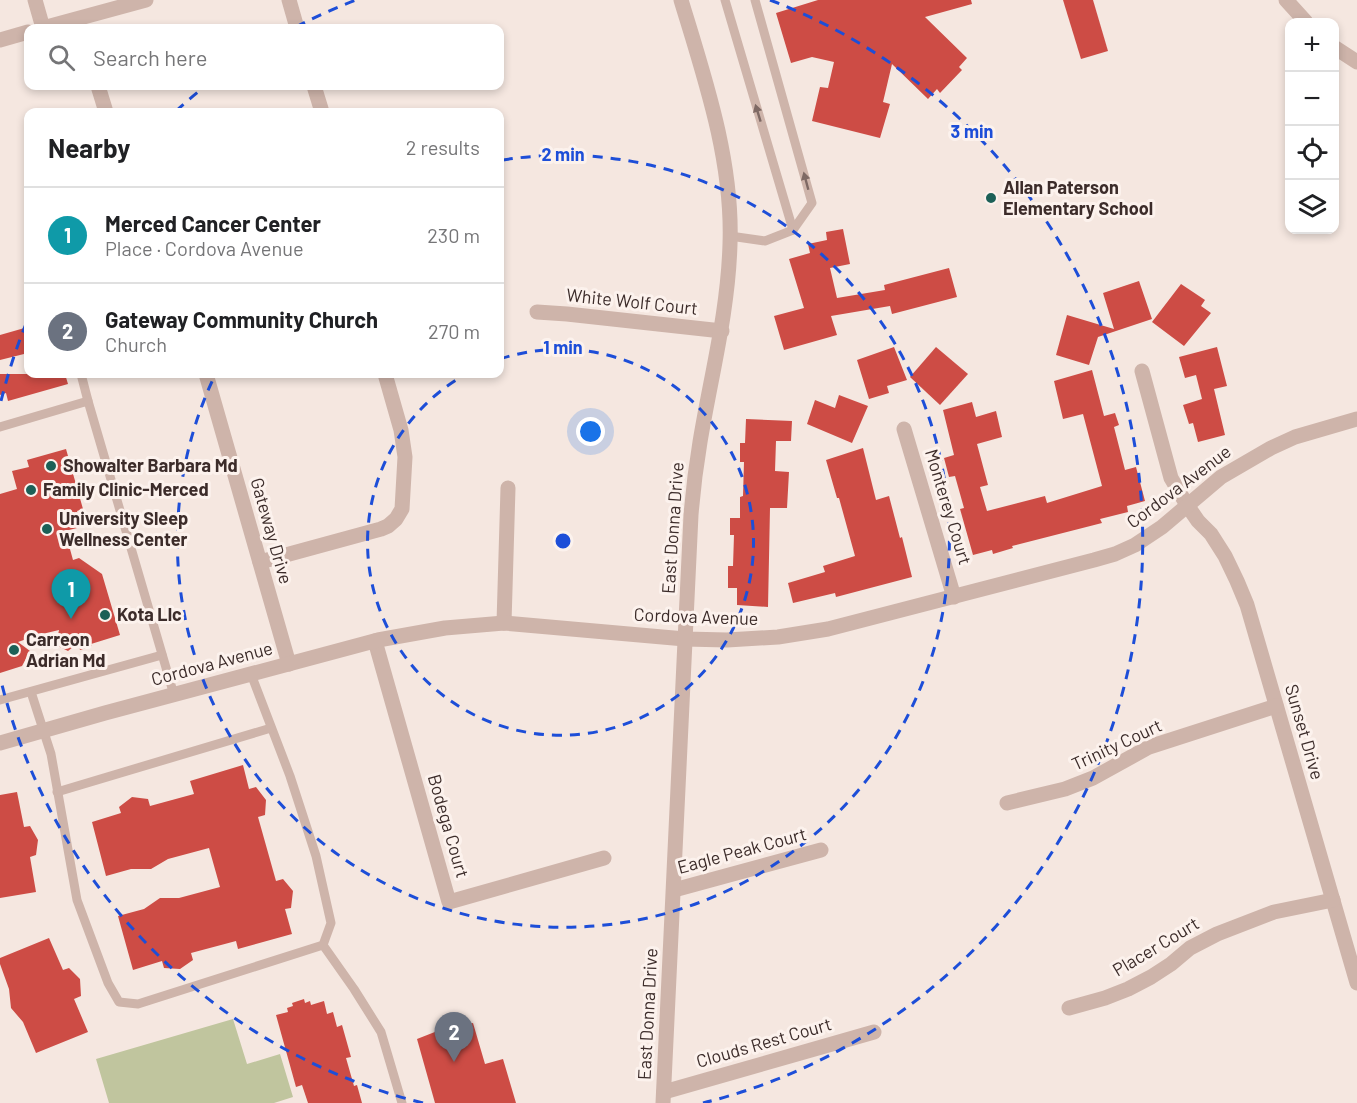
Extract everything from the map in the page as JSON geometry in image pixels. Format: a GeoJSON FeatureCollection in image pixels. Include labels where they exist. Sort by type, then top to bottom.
{"type":"FeatureCollection","features":[{"type":"Feature","properties":{"kind":"street"},"geometry":{"type":"LineString","coordinates":[[35,0],[42,24]]}},
{"type":"Feature","properties":{"kind":"street"},"geometry":{"type":"LineString","coordinates":[[80,24],[146,0]]}},
{"type":"Feature","properties":{"kind":"street"},"geometry":{"type":"LineString","coordinates":[[289,0],[296,24]]}},
{"type":"Feature","properties":{"kind":"street","name":"East Donna Drive"},"geometry":{"type":"LineString","coordinates":[[663,1097],[691,514],[700,442],[722,331],[730,236],[728,193],[716,127],[681,0]]}},
{"type":"Feature","properties":{"kind":"street"},"geometry":{"type":"LineString","coordinates":[[1286,0],[1302,18]]}},
{"type":"Feature","properties":{"kind":"street"},"geometry":{"type":"LineString","coordinates":[[0,40],[24,33]]}},
{"type":"Feature","properties":{"kind":"street"},"geometry":{"type":"LineString","coordinates":[[1339,50],[1357,62]]}},
{"type":"Feature","properties":{"kind":"street"},"geometry":{"type":"LineString","coordinates":[[99,90],[105,108]]}},
{"type":"Feature","properties":{"kind":"street"},"geometry":{"type":"LineString","coordinates":[[315,90],[321,108]]}},
{"type":"Feature","properties":{"kind":"street","name":"White Wolf Court"},"geometry":{"type":"LineString","coordinates":[[537,312],[722,331]]}},
{"type":"Feature","properties":{"kind":"street","name":"Sunset Drive"},"geometry":{"type":"LineString","coordinates":[[1142,370],[1171,478],[1187,506],[1211,534],[1225,556],[1247,605],[1357,983]]}},
{"type":"Feature","properties":{"kind":"street","name":"Gateway Drive"},"geometry":{"type":"LineString","coordinates":[[207,378],[289,664]]}},
{"type":"Feature","properties":{"kind":"street"},"geometry":{"type":"LineString","coordinates":[[260,562],[381,529],[396,519],[402,508],[405,458],[401,430],[386,378]]}},
{"type":"Feature","properties":{"kind":"street","name":"Cordova Avenue"},"geometry":{"type":"LineString","coordinates":[[0,744],[174,694],[375,641],[445,628],[504,623],[685,639],[727,640],[778,637],[828,629],[1115,554],[1135,545],[1162,527],[1221,477],[1271,448],[1303,435],[1357,419]]}},
{"type":"Feature","properties":{"kind":"street","name":"Monterey Court"},"geometry":{"type":"LineString","coordinates":[[904,429],[954,597]]}},
{"type":"Feature","properties":{"kind":"street"},"geometry":{"type":"LineString","coordinates":[[504,623],[508,488]]}},
{"type":"Feature","properties":{"kind":"street","name":"Bodega Court"},"geometry":{"type":"LineString","coordinates":[[375,641],[449,902],[604,858]]}},
{"type":"Feature","properties":{"kind":"street","name":"Trinity Court"},"geometry":{"type":"LineString","coordinates":[[1007,803],[1065,789],[1093,778],[1149,747],[1276,706]]}},
{"type":"Feature","properties":{"kind":"street","name":"Eagle Peak Court"},"geometry":{"type":"LineString","coordinates":[[674,890],[821,850]]}},
{"type":"Feature","properties":{"kind":"street","name":"Placer Court"},"geometry":{"type":"LineString","coordinates":[[1068,1008],[1128,989],[1171,964],[1190,948],[1217,934],[1274,912],[1333,900]]}},
{"type":"Feature","properties":{"kind":"street","name":"Clouds Rest Court"},"geometry":{"type":"LineString","coordinates":[[663,1097],[874,1032]]}},
{"type":"Feature","properties":{"kind":"lane"},"geometry":{"type":"LineString","coordinates":[[725,0],[793,230]]}},
{"type":"Feature","properties":{"kind":"lane"},"geometry":{"type":"LineString","coordinates":[[730,236],[765,241],[793,230],[812,203],[755,0]]}},
{"type":"Feature","properties":{"kind":"lane"},"geometry":{"type":"LineString","coordinates":[[82,378],[174,694]]}},
{"type":"Feature","properties":{"kind":"lane"},"geometry":{"type":"LineString","coordinates":[[0,427],[88,401]]}},
{"type":"Feature","properties":{"kind":"lane"},"geometry":{"type":"LineString","coordinates":[[0,700],[162,655]]}},
{"type":"Feature","properties":{"kind":"lane"},"geometry":{"type":"LineString","coordinates":[[251,674],[290,776],[316,855],[331,923],[323,945]]}},
{"type":"Feature","properties":{"kind":"lane"},"geometry":{"type":"LineString","coordinates":[[32,692],[51,754],[77,900],[108,982],[119,1002],[138,1004],[323,945]]}},
{"type":"Feature","properties":{"kind":"lane"},"geometry":{"type":"LineString","coordinates":[[57,792],[271,728]]}},
{"type":"Feature","properties":{"kind":"lane"},"geometry":{"type":"LineString","coordinates":[[323,945],[381,1032],[402,1103]]}},
{"type":"Feature","properties":{"kind":"green space"},"geometry":{"type":"Polygon","coordinates":[[[233,1019],[247,1064],[280,1054],[293,1097],[274,1103],[109,1103],[96,1059],[233,1019]]]}},
{"type":"Feature","properties":{"kind":"building"},"geometry":{"type":"Polygon","coordinates":[[[818,0],[971,0],[972,4],[925,17],[967,58],[959,67],[962,70],[940,93],[937,89],[928,99],[892,64],[883,102],[890,104],[880,138],[812,121],[820,87],[828,88],[834,62],[812,57],[791,63],[776,13],[818,0]]]}},
{"type":"Feature","properties":{"kind":"building"},"geometry":{"type":"Polygon","coordinates":[[[1063,0],[1093,0],[1108,51],[1081,59],[1063,0]]]}},
{"type":"Feature","properties":{"kind":"building"},"geometry":{"type":"Polygon","coordinates":[[[843,229],[850,264],[830,268],[837,298],[885,290],[884,285],[949,268],[957,297],[892,314],[890,306],[831,316],[837,335],[784,350],[774,316],[804,308],[789,259],[810,253],[808,244],[827,240],[826,232],[843,229]]]}},
{"type":"Feature","properties":{"kind":"building"},"geometry":{"type":"Polygon","coordinates":[[[1139,281],[1152,319],[1098,337],[1089,365],[1056,355],[1067,315],[1114,329],[1103,293],[1139,281]]]}},
{"type":"Feature","properties":{"kind":"building"},"geometry":{"type":"Polygon","coordinates":[[[1181,284],[1205,300],[1201,306],[1211,313],[1184,346],[1152,322],[1181,284]]]}},
{"type":"Feature","properties":{"kind":"building"},"geometry":{"type":"Polygon","coordinates":[[[24,328],[24,354],[0,360],[0,335],[24,328]]]}},
{"type":"Feature","properties":{"kind":"building"},"geometry":{"type":"Polygon","coordinates":[[[894,347],[907,380],[887,386],[889,393],[869,399],[857,360],[894,347]]]}},
{"type":"Feature","properties":{"kind":"building"},"geometry":{"type":"Polygon","coordinates":[[[936,347],[968,374],[940,405],[910,377],[936,347]]]}},
{"type":"Feature","properties":{"kind":"building"},"geometry":{"type":"Polygon","coordinates":[[[1217,347],[1227,386],[1214,389],[1225,435],[1198,442],[1193,423],[1189,424],[1183,405],[1202,399],[1196,375],[1185,378],[1179,357],[1217,347]]]}},
{"type":"Feature","properties":{"kind":"building"},"geometry":{"type":"Polygon","coordinates":[[[1092,370],[1104,416],[1115,413],[1119,425],[1114,427],[1125,470],[1136,467],[1145,501],[1127,506],[1128,512],[1100,519],[1102,523],[1012,546],[1013,548],[993,554],[992,550],[973,555],[960,509],[964,508],[955,476],[949,477],[944,458],[954,455],[943,410],[972,402],[976,417],[996,411],[1002,437],[977,444],[988,485],[980,487],[987,511],[1045,496],[1047,503],[1102,486],[1083,414],[1063,419],[1054,381],[1092,370]]]}},
{"type":"Feature","properties":{"kind":"building"},"geometry":{"type":"Polygon","coordinates":[[[0,374],[24,374],[24,378],[66,378],[68,384],[8,401],[6,393],[0,395],[0,374]]]}},
{"type":"Feature","properties":{"kind":"building"},"geometry":{"type":"Polygon","coordinates":[[[839,395],[868,406],[852,443],[807,424],[815,400],[835,408],[839,395]]]}},
{"type":"Feature","properties":{"kind":"building"},"geometry":{"type":"Polygon","coordinates":[[[746,419],[792,421],[791,441],[776,441],[775,471],[789,472],[787,508],[770,508],[768,607],[737,605],[737,588],[728,588],[728,566],[733,566],[734,535],[730,535],[730,518],[740,518],[744,462],[740,462],[740,443],[745,443],[746,419]]]}},
{"type":"Feature","properties":{"kind":"building"},"geometry":{"type":"Polygon","coordinates":[[[863,448],[876,500],[889,496],[912,577],[836,597],[835,593],[793,603],[788,583],[825,572],[823,566],[855,556],[826,460],[863,448]]]}},
{"type":"Feature","properties":{"kind":"building"},"geometry":{"type":"Polygon","coordinates":[[[66,449],[83,509],[77,511],[81,527],[65,531],[73,560],[79,558],[102,574],[120,635],[80,650],[78,643],[68,651],[56,645],[59,630],[38,635],[18,642],[30,651],[22,666],[0,673],[0,494],[17,489],[12,471],[29,467],[27,460],[66,449]]]}},
{"type":"Feature","properties":{"kind":"building"},"geometry":{"type":"Polygon","coordinates":[[[243,765],[249,789],[256,787],[266,800],[265,815],[258,817],[276,881],[283,879],[293,891],[291,908],[285,909],[292,934],[238,949],[236,941],[191,953],[193,960],[180,969],[164,968],[162,961],[133,970],[118,916],[144,909],[160,898],[179,898],[220,887],[209,848],[168,859],[151,869],[131,869],[106,876],[92,822],[121,813],[119,807],[132,797],[148,799],[150,806],[194,794],[190,781],[243,765]]]}},
{"type":"Feature","properties":{"kind":"building"},"geometry":{"type":"Polygon","coordinates":[[[17,792],[24,827],[30,826],[38,840],[36,855],[30,857],[36,892],[0,898],[0,795],[17,792]]]}},
{"type":"Feature","properties":{"kind":"building"},"geometry":{"type":"Polygon","coordinates":[[[49,938],[63,970],[69,968],[80,979],[81,996],[74,999],[88,1032],[36,1053],[23,1022],[11,1008],[9,989],[0,958],[49,938]]]}},
{"type":"Feature","properties":{"kind":"building"},"geometry":{"type":"Polygon","coordinates":[[[304,999],[305,1003],[310,1001],[311,1005],[324,1001],[327,1014],[333,1012],[337,1027],[342,1025],[351,1057],[346,1058],[354,1086],[357,1085],[362,1103],[308,1103],[302,1085],[296,1087],[276,1015],[288,1012],[287,1008],[293,1006],[292,1003],[304,999]]]}},
{"type":"Feature","properties":{"kind":"building"},"geometry":{"type":"Polygon","coordinates":[[[473,1023],[485,1064],[503,1059],[516,1103],[435,1103],[417,1039],[445,1028],[473,1023]]]}},
{"type":"Feature","properties":{"kind":"place","name":"Allan Paterson Elementary School"},"geometry":{"type":"Point","coordinates":[991,198]}},
{"type":"Feature","properties":{"kind":"place","name":"Showalter Barbara Md"},"geometry":{"type":"Point","coordinates":[51,466]}},
{"type":"Feature","properties":{"kind":"place","name":"Family Clinic-Merced"},"geometry":{"type":"Point","coordinates":[31,490]}},
{"type":"Feature","properties":{"kind":"place","name":"University Sleep Wellness Center"},"geometry":{"type":"Point","coordinates":[47,529]}},
{"type":"Feature","properties":{"kind":"place","name":"Kota Llc"},"geometry":{"type":"Point","coordinates":[105,615]}},
{"type":"Feature","properties":{"kind":"place","name":"Merced Cancer Center"},"geometry":{"type":"Point","coordinates":[71,619]}},
{"type":"Feature","properties":{"kind":"place","name":"Carreon Adrian Md"},"geometry":{"type":"Point","coordinates":[14,650]}},
{"type":"Feature","properties":{"kind":"place","name":"Gateway Community Church"},"geometry":{"type":"Point","coordinates":[454,1062]}}]}
